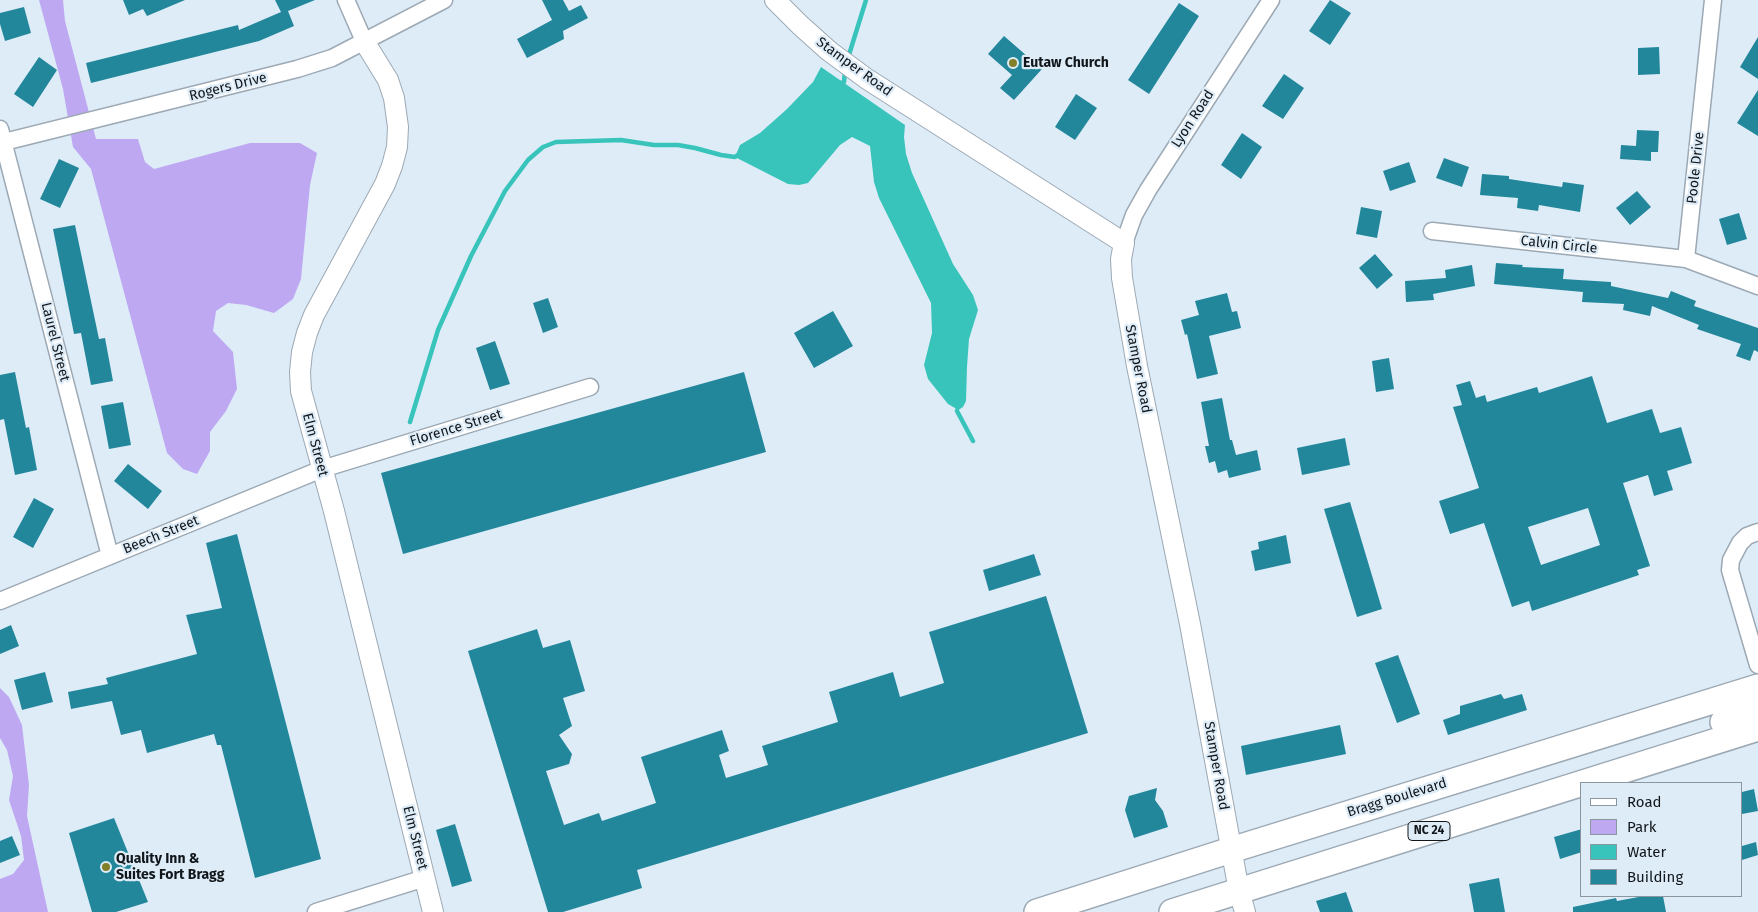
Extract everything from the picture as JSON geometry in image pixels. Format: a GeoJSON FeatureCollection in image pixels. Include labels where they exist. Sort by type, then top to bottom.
{"type":"FeatureCollection","features":[{"type":"Feature","properties":{"kind":"main road","name":"Bragg Boulevard"},"geometry":{"type":"LineString","coordinates":[[1037,912],[1758,686]]}},
{"type":"Feature","properties":{"kind":"main road"},"geometry":{"type":"LineString","coordinates":[[1620,771],[1661,743],[1753,712],[1758,705]]}},
{"type":"Feature","properties":{"kind":"main road","name":"NC 24"},"geometry":{"type":"LineString","coordinates":[[1588,782],[1758,728]]}},
{"type":"Feature","properties":{"kind":"main road","name":"NC 24"},"geometry":{"type":"LineString","coordinates":[[1172,912],[1242,902],[1580,785]]}},
{"type":"Feature","properties":{"kind":"street","name":"Elm Street"},"geometry":{"type":"LineString","coordinates":[[346,0],[364,41],[388,80],[394,98],[398,128],[397,147],[385,184],[314,315],[302,352],[301,391],[433,912]]}},
{"type":"Feature","properties":{"kind":"street","name":"Rogers Drive"},"geometry":{"type":"LineString","coordinates":[[1,138],[297,69],[332,58],[444,0]]}},
{"type":"Feature","properties":{"kind":"street","name":"Stamper Road"},"geometry":{"type":"LineString","coordinates":[[775,0],[819,42],[867,79],[1124,243],[1122,278],[1137,366],[1190,624],[1242,902]]}},
{"type":"Feature","properties":{"kind":"street","name":"Lyon Road"},"geometry":{"type":"LineString","coordinates":[[1124,243],[1134,215],[1148,190],[1271,0]]}},
{"type":"Feature","properties":{"kind":"street","name":"Poole Drive"},"geometry":{"type":"LineString","coordinates":[[1686,259],[1713,0]]}},
{"type":"Feature","properties":{"kind":"street","name":"Laurel Street"},"geometry":{"type":"LineString","coordinates":[[1,138],[110,556]]}},
{"type":"Feature","properties":{"kind":"street","name":"Calvin Circle"},"geometry":{"type":"LineString","coordinates":[[1432,231],[1686,259]]}},
{"type":"Feature","properties":{"kind":"street"},"geometry":{"type":"LineString","coordinates":[[1686,259],[1758,286]]}},
{"type":"Feature","properties":{"kind":"street","name":"Florence Street"},"geometry":{"type":"LineString","coordinates":[[322,470],[590,387]]}},
{"type":"Feature","properties":{"kind":"street","name":"Beech Street"},"geometry":{"type":"LineString","coordinates":[[0,601],[322,470]]}},
{"type":"Feature","properties":{"kind":"street"},"geometry":{"type":"LineString","coordinates":[[1758,532],[1747,536],[1740,543],[1731,560],[1730,570],[1758,665]]}},
{"type":"Feature","properties":{"kind":"street"},"geometry":{"type":"LineString","coordinates":[[316,912],[425,878]]}},
{"type":"Feature","properties":{"kind":"green space"},"geometry":{"type":"Polygon","coordinates":[[[39,0],[63,0],[65,21],[96,139],[138,139],[145,162],[154,169],[250,143],[300,143],[317,153],[310,185],[301,279],[293,299],[274,313],[246,305],[228,303],[216,311],[213,331],[233,352],[237,389],[226,411],[210,432],[210,451],[197,474],[183,469],[167,453],[91,169],[73,147],[63,89],[39,0]]]}},
{"type":"Feature","properties":{"kind":"green space"},"geometry":{"type":"Polygon","coordinates":[[[0,688],[9,697],[22,725],[29,785],[27,816],[48,912],[0,912],[0,879],[13,874],[24,860],[21,836],[9,800],[13,776],[7,750],[0,738],[0,688]]]}},
{"type":"Feature","properties":{"kind":"water"},"geometry":{"type":"Polygon","coordinates":[[[821,67],[905,125],[906,154],[912,173],[953,264],[973,295],[978,310],[969,339],[966,401],[963,407],[957,411],[948,404],[928,379],[924,365],[932,333],[931,303],[879,198],[874,182],[870,146],[852,137],[840,145],[808,183],[799,185],[788,184],[735,157],[740,145],[760,133],[787,109],[813,82],[821,67]]]}},
{"type":"Feature","properties":{"kind":"building"},"geometry":{"type":"Polygon","coordinates":[[[123,0],[185,0],[147,16],[143,9],[129,15],[123,0]]]}},
{"type":"Feature","properties":{"kind":"building"},"geometry":{"type":"Polygon","coordinates":[[[275,0],[315,0],[288,11],[294,26],[259,41],[91,83],[86,63],[238,25],[239,30],[281,12],[275,0]]]}},
{"type":"Feature","properties":{"kind":"building"},"geometry":{"type":"Polygon","coordinates":[[[542,0],[563,0],[569,11],[581,5],[588,18],[563,31],[564,39],[527,58],[517,39],[552,20],[542,0]]]}},
{"type":"Feature","properties":{"kind":"building"},"geometry":{"type":"Polygon","coordinates":[[[1330,0],[1351,13],[1330,45],[1309,31],[1330,0]]]}},
{"type":"Feature","properties":{"kind":"building"},"geometry":{"type":"Polygon","coordinates":[[[1179,3],[1199,16],[1149,94],[1128,80],[1179,3]]]}},
{"type":"Feature","properties":{"kind":"building"},"geometry":{"type":"Polygon","coordinates":[[[24,7],[31,33],[5,41],[0,24],[0,13],[24,7]]]}},
{"type":"Feature","properties":{"kind":"building"},"geometry":{"type":"Polygon","coordinates":[[[1004,36],[1042,69],[1014,100],[1000,88],[1012,75],[988,54],[1004,36]]]}},
{"type":"Feature","properties":{"kind":"building"},"geometry":{"type":"Polygon","coordinates":[[[1758,37],[1758,79],[1740,67],[1758,37]]]}},
{"type":"Feature","properties":{"kind":"building"},"geometry":{"type":"Polygon","coordinates":[[[1659,47],[1660,74],[1638,75],[1638,48],[1659,47]]]}},
{"type":"Feature","properties":{"kind":"building"},"geometry":{"type":"Polygon","coordinates":[[[39,57],[57,70],[33,107],[14,94],[39,57]]]}},
{"type":"Feature","properties":{"kind":"building"},"geometry":{"type":"Polygon","coordinates":[[[1284,74],[1304,88],[1283,119],[1262,106],[1284,74]]]}},
{"type":"Feature","properties":{"kind":"building"},"geometry":{"type":"Polygon","coordinates":[[[1758,90],[1758,136],[1737,123],[1758,90]]]}},
{"type":"Feature","properties":{"kind":"building"},"geometry":{"type":"Polygon","coordinates":[[[1076,94],[1097,108],[1075,140],[1055,127],[1076,94]]]}},
{"type":"Feature","properties":{"kind":"building"},"geometry":{"type":"Polygon","coordinates":[[[1637,130],[1659,131],[1658,152],[1651,152],[1651,161],[1620,159],[1621,145],[1636,146],[1637,130]]]}},
{"type":"Feature","properties":{"kind":"building"},"geometry":{"type":"Polygon","coordinates":[[[1242,133],[1262,147],[1241,179],[1221,165],[1242,133]]]}},
{"type":"Feature","properties":{"kind":"building"},"geometry":{"type":"Polygon","coordinates":[[[1444,158],[1469,167],[1462,187],[1436,178],[1444,158]]]}},
{"type":"Feature","properties":{"kind":"building"},"geometry":{"type":"Polygon","coordinates":[[[59,159],[79,168],[60,208],[40,199],[59,159]]]}},
{"type":"Feature","properties":{"kind":"building"},"geometry":{"type":"Polygon","coordinates":[[[1409,162],[1416,182],[1390,191],[1383,171],[1409,162]]]}},
{"type":"Feature","properties":{"kind":"building"},"geometry":{"type":"Polygon","coordinates":[[[1482,174],[1509,176],[1509,179],[1562,187],[1563,182],[1584,185],[1580,212],[1539,205],[1538,211],[1517,208],[1518,198],[1480,195],[1482,174]]]}},
{"type":"Feature","properties":{"kind":"building"},"geometry":{"type":"Polygon","coordinates":[[[1637,191],[1651,207],[1630,225],[1616,208],[1637,191]]]}},
{"type":"Feature","properties":{"kind":"building"},"geometry":{"type":"Polygon","coordinates":[[[1361,207],[1382,211],[1377,238],[1356,234],[1361,207]]]}},
{"type":"Feature","properties":{"kind":"building"},"geometry":{"type":"Polygon","coordinates":[[[1739,213],[1747,239],[1727,245],[1719,219],[1739,213]]]}},
{"type":"Feature","properties":{"kind":"building"},"geometry":{"type":"Polygon","coordinates":[[[75,225],[99,339],[105,338],[113,381],[91,385],[81,333],[74,334],[53,229],[75,225]]]}},
{"type":"Feature","properties":{"kind":"building"},"geometry":{"type":"Polygon","coordinates":[[[1375,254],[1393,275],[1377,289],[1359,268],[1375,254]]]}},
{"type":"Feature","properties":{"kind":"building"},"geometry":{"type":"Polygon","coordinates":[[[1496,263],[1523,265],[1522,267],[1564,269],[1563,279],[1611,282],[1611,286],[1668,298],[1671,291],[1696,301],[1694,306],[1758,328],[1758,352],[1754,350],[1750,361],[1736,356],[1741,344],[1697,329],[1699,325],[1652,306],[1650,316],[1623,310],[1624,304],[1582,302],[1583,292],[1494,284],[1496,263]]]}},
{"type":"Feature","properties":{"kind":"building"},"geometry":{"type":"Polygon","coordinates":[[[1472,265],[1475,286],[1433,294],[1434,300],[1406,302],[1405,281],[1446,278],[1445,270],[1472,265]]]}},
{"type":"Feature","properties":{"kind":"building"},"geometry":{"type":"Polygon","coordinates":[[[1227,293],[1232,312],[1237,311],[1241,328],[1209,336],[1218,374],[1197,379],[1187,334],[1185,335],[1181,320],[1199,315],[1195,301],[1227,293]]]}},
{"type":"Feature","properties":{"kind":"building"},"geometry":{"type":"Polygon","coordinates":[[[548,298],[558,327],[543,333],[533,303],[548,298]]]}},
{"type":"Feature","properties":{"kind":"building"},"geometry":{"type":"Polygon","coordinates":[[[833,311],[853,346],[814,368],[794,333],[833,311]]]}},
{"type":"Feature","properties":{"kind":"building"},"geometry":{"type":"Polygon","coordinates":[[[495,341],[510,384],[490,390],[476,348],[495,341]]]}},
{"type":"Feature","properties":{"kind":"building"},"geometry":{"type":"Polygon","coordinates":[[[1389,358],[1394,389],[1376,392],[1372,361],[1389,358]]]}},
{"type":"Feature","properties":{"kind":"building"},"geometry":{"type":"Polygon","coordinates":[[[15,372],[26,428],[29,427],[37,470],[15,475],[4,419],[0,420],[0,375],[15,372]]]}},
{"type":"Feature","properties":{"kind":"building"},"geometry":{"type":"Polygon","coordinates":[[[744,372],[766,452],[403,554],[381,473],[744,372]]]}},
{"type":"Feature","properties":{"kind":"building"},"geometry":{"type":"Polygon","coordinates":[[[1592,376],[1607,423],[1652,409],[1660,433],[1681,427],[1692,463],[1667,471],[1673,490],[1654,496],[1648,475],[1623,483],[1650,566],[1637,570],[1639,575],[1532,611],[1529,601],[1512,607],[1484,523],[1450,534],[1439,501],[1479,488],[1453,407],[1462,405],[1456,385],[1470,381],[1476,398],[1485,395],[1487,402],[1537,387],[1539,393],[1592,376]],[[1588,508],[1528,527],[1541,565],[1600,545],[1588,508]]]}},
{"type":"Feature","properties":{"kind":"building"},"geometry":{"type":"Polygon","coordinates":[[[1222,398],[1230,440],[1232,440],[1236,455],[1257,450],[1261,470],[1229,478],[1227,470],[1218,473],[1215,461],[1209,463],[1205,446],[1209,446],[1201,402],[1222,398]]]}},
{"type":"Feature","properties":{"kind":"building"},"geometry":{"type":"Polygon","coordinates":[[[123,402],[131,445],[109,449],[101,406],[123,402]]]}},
{"type":"Feature","properties":{"kind":"building"},"geometry":{"type":"Polygon","coordinates":[[[1345,438],[1350,465],[1302,475],[1297,448],[1345,438]]]}},
{"type":"Feature","properties":{"kind":"building"},"geometry":{"type":"Polygon","coordinates":[[[128,464],[162,491],[148,509],[114,481],[128,464]]]}},
{"type":"Feature","properties":{"kind":"building"},"geometry":{"type":"Polygon","coordinates":[[[34,498],[54,509],[33,548],[13,537],[34,498]]]}},
{"type":"Feature","properties":{"kind":"building"},"geometry":{"type":"Polygon","coordinates":[[[1350,502],[1382,609],[1357,617],[1324,509],[1350,502]]]}},
{"type":"Feature","properties":{"kind":"building"},"geometry":{"type":"Polygon","coordinates":[[[237,534],[321,859],[255,878],[221,745],[217,745],[214,734],[147,753],[141,730],[121,735],[112,701],[71,709],[68,692],[108,684],[106,678],[197,654],[186,615],[222,608],[206,543],[237,534]]]}},
{"type":"Feature","properties":{"kind":"building"},"geometry":{"type":"Polygon","coordinates":[[[1286,535],[1291,563],[1255,571],[1251,551],[1259,549],[1258,542],[1286,535]]]}},
{"type":"Feature","properties":{"kind":"building"},"geometry":{"type":"Polygon","coordinates":[[[1034,554],[1041,575],[989,591],[983,570],[1034,554]]]}},
{"type":"Feature","properties":{"kind":"building"},"geometry":{"type":"Polygon","coordinates":[[[1046,596],[1088,733],[637,870],[642,888],[563,912],[548,912],[468,651],[537,629],[543,648],[570,640],[585,691],[563,698],[572,726],[559,735],[572,754],[569,764],[546,771],[564,825],[599,813],[602,821],[656,803],[641,757],[722,730],[729,751],[719,755],[726,778],[768,765],[762,746],[838,722],[829,692],[893,672],[900,697],[944,683],[929,632],[1046,596]]]}},
{"type":"Feature","properties":{"kind":"building"},"geometry":{"type":"Polygon","coordinates":[[[11,625],[19,646],[0,654],[0,630],[11,625]]]}},
{"type":"Feature","properties":{"kind":"building"},"geometry":{"type":"Polygon","coordinates":[[[1398,655],[1420,714],[1397,723],[1375,663],[1398,655]]]}},
{"type":"Feature","properties":{"kind":"building"},"geometry":{"type":"Polygon","coordinates":[[[45,672],[53,702],[22,710],[14,680],[45,672]]]}},
{"type":"Feature","properties":{"kind":"building"},"geometry":{"type":"Polygon","coordinates":[[[1501,694],[1504,699],[1522,694],[1527,710],[1448,735],[1443,720],[1460,714],[1460,706],[1501,694]]]}},
{"type":"Feature","properties":{"kind":"building"},"geometry":{"type":"Polygon","coordinates":[[[1340,725],[1346,754],[1246,775],[1241,746],[1340,725]]]}},
{"type":"Feature","properties":{"kind":"building"},"geometry":{"type":"Polygon","coordinates":[[[1157,788],[1155,800],[1163,811],[1168,827],[1134,838],[1125,810],[1129,796],[1157,788]]]}},
{"type":"Feature","properties":{"kind":"building"},"geometry":{"type":"Polygon","coordinates":[[[1754,789],[1758,811],[1743,814],[1743,792],[1754,789]]]}},
{"type":"Feature","properties":{"kind":"building","name":"Quality Inn & Suites Fort Bragg"},"geometry":{"type":"Polygon","coordinates":[[[114,818],[148,902],[116,912],[92,912],[69,833],[114,818]]]}},
{"type":"Feature","properties":{"kind":"building"},"geometry":{"type":"Polygon","coordinates":[[[455,824],[472,881],[452,887],[436,830],[455,824]]]}},
{"type":"Feature","properties":{"kind":"building"},"geometry":{"type":"Polygon","coordinates":[[[1580,830],[1580,853],[1560,859],[1554,837],[1580,830]]]}},
{"type":"Feature","properties":{"kind":"building"},"geometry":{"type":"Polygon","coordinates":[[[12,836],[20,855],[0,863],[0,841],[12,836]]]}},
{"type":"Feature","properties":{"kind":"building"},"geometry":{"type":"Polygon","coordinates":[[[1756,842],[1758,855],[1743,860],[1743,846],[1756,842]]]}},
{"type":"Feature","properties":{"kind":"building"},"geometry":{"type":"Polygon","coordinates":[[[1499,878],[1505,912],[1474,912],[1469,884],[1499,878]]]}},
{"type":"Feature","properties":{"kind":"building"},"geometry":{"type":"Polygon","coordinates":[[[1346,892],[1353,912],[1320,912],[1316,901],[1346,892]]]}},
{"type":"Feature","properties":{"kind":"building"},"geometry":{"type":"Polygon","coordinates":[[[1639,897],[1663,897],[1666,912],[1573,912],[1573,907],[1616,898],[1617,901],[1639,897]]]}},
{"type":"Feature","properties":{"kind":"waterway"},"geometry":{"type":"LineString","coordinates":[[848,58],[866,0]]}},
{"type":"Feature","properties":{"kind":"waterway"},"geometry":{"type":"LineString","coordinates":[[838,84],[844,82],[845,71]]}},
{"type":"Feature","properties":{"kind":"waterway"},"geometry":{"type":"LineString","coordinates":[[410,422],[438,330],[471,256],[505,191],[528,160],[543,147],[556,142],[621,140],[654,145],[678,145],[735,157],[739,154]]}},
{"type":"Feature","properties":{"kind":"waterway"},"geometry":{"type":"LineString","coordinates":[[957,411],[973,441]]}},
{"type":"Feature","properties":{"kind":"place","name":"Eutaw Church"},"geometry":{"type":"Point","coordinates":[1013,63]}},
{"type":"Feature","properties":{"kind":"place","name":"Quality Inn & Suites Fort Bragg"},"geometry":{"type":"Point","coordinates":[106,867]}}]}
